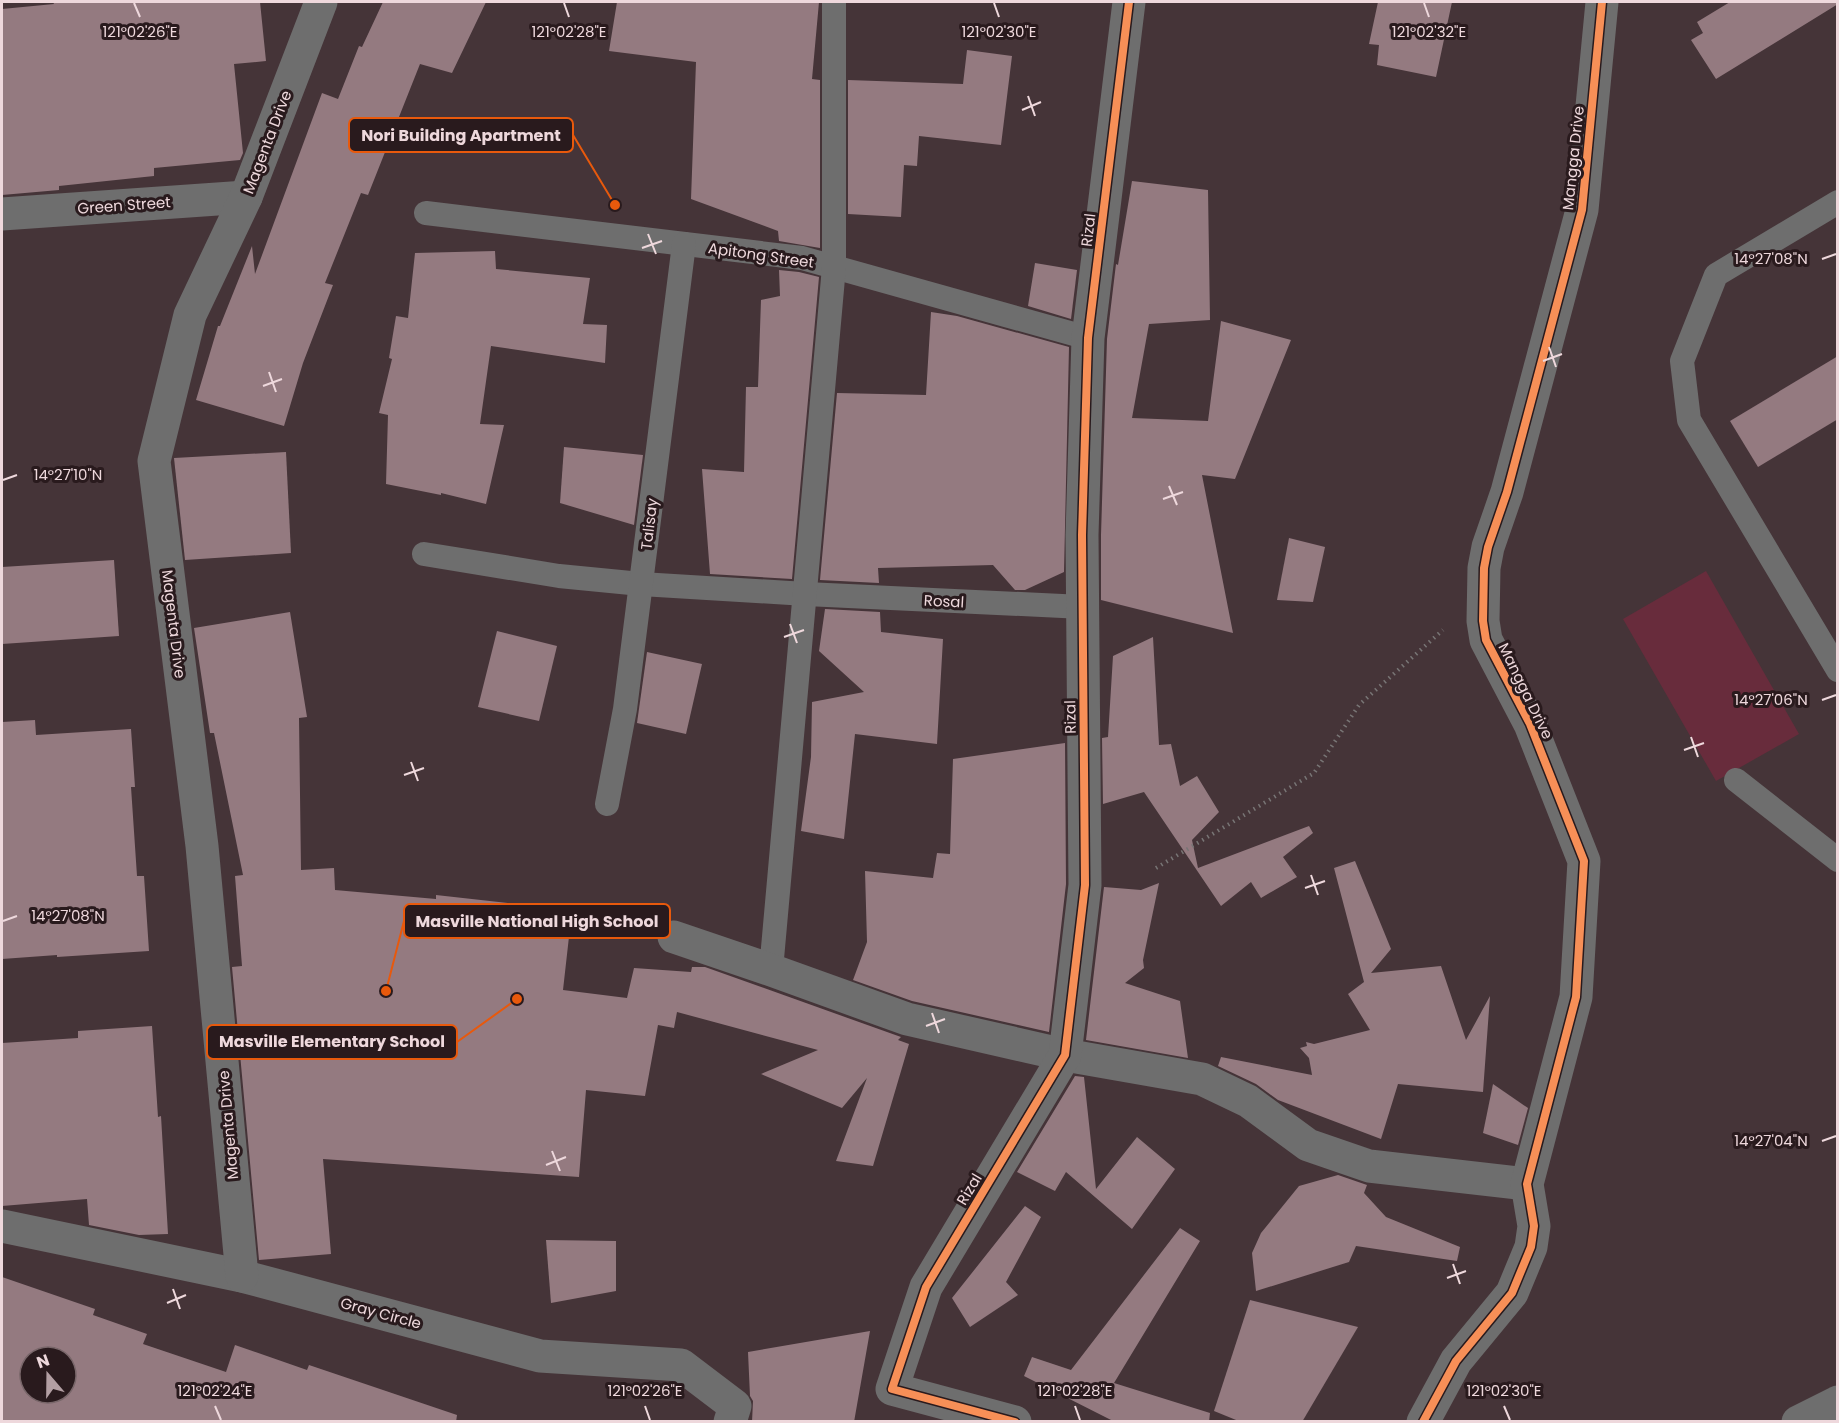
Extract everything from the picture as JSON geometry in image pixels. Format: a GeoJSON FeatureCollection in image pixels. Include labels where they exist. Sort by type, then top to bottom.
{"type":"FeatureCollection","features":[{"type":"Feature","properties":{"kind":"street","name":"Magenta Drive"},"geometry":{"type":"LineString","coordinates":[[242,1276],[202,846],[154,461],[190,315],[246,197],[321,2]]}},
{"type":"Feature","properties":{"kind":"street","name":"Rizal"},"geometry":{"type":"LineString","coordinates":[[1015,1422],[892,1389],[926,1287],[1065,1055],[1085,885],[1082,535],[1088,338],[1129,2]]}},
{"type":"Feature","properties":{"kind":"street","name":"Mangga Drive"},"geometry":{"type":"LineString","coordinates":[[1423,1422],[1456,1361],[1512,1293],[1531,1247],[1534,1226],[1527,1184],[1576,998],[1584,861],[1530,724],[1486,640],[1483,621],[1484,568],[1488,547],[1507,492],[1582,210],[1602,2]]}},
{"type":"Feature","properties":{"kind":"street","name":"Green Street"},"geometry":{"type":"LineString","coordinates":[[2,214],[246,197]]}},
{"type":"Feature","properties":{"kind":"street"},"geometry":{"type":"LineString","coordinates":[[674,937],[907,1019],[1065,1055],[1202,1079],[1248,1101],[1308,1145],[1369,1166],[1527,1184]]}},
{"type":"Feature","properties":{"kind":"street","name":"Gray Circle"},"geometry":{"type":"LineString","coordinates":[[2,1226],[242,1276],[540,1356],[681,1365],[735,1406],[730,1422]]}},
{"type":"Feature","properties":{"kind":"street"},"geometry":{"type":"LineString","coordinates":[[1798,1422],[1838,1402]]}},
{"type":"Feature","properties":{"kind":"lane"},"geometry":{"type":"LineString","coordinates":[[771,970],[834,267],[834,2]]}},
{"type":"Feature","properties":{"kind":"lane"},"geometry":{"type":"LineString","coordinates":[[1838,202],[1716,275],[1682,361],[1689,420],[1838,670]]}},
{"type":"Feature","properties":{"kind":"lane","name":"Apitong Street"},"geometry":{"type":"LineString","coordinates":[[426,213],[802,258],[1088,338]]}},
{"type":"Feature","properties":{"kind":"lane","name":"Talisay"},"geometry":{"type":"LineString","coordinates":[[607,804],[626,709],[684,244]]}},
{"type":"Feature","properties":{"kind":"lane","name":"Rosal"},"geometry":{"type":"LineString","coordinates":[[424,554],[559,576],[641,584],[1083,607]]}},
{"type":"Feature","properties":{"kind":"lane"},"geometry":{"type":"LineString","coordinates":[[1736,780],[1838,860]]}},
{"type":"Feature","properties":{"kind":"path"},"geometry":{"type":"LineString","coordinates":[[1156,868],[1314,773],[1359,705],[1484,594]]}},
{"type":"Feature","properties":{"kind":"shaded area"},"geometry":{"type":"Polygon","coordinates":[[[1706,571],[1799,734],[1716,781],[1623,619],[1706,571]]]}},
{"type":"Feature","properties":{"kind":"building"},"geometry":{"type":"Polygon","coordinates":[[[53,2],[260,2],[266,61],[234,64],[243,153],[240,160],[154,168],[154,176],[59,186],[59,190],[2,195],[2,9],[54,4],[53,2]]]}},
{"type":"Feature","properties":{"kind":"building"},"geometry":{"type":"Polygon","coordinates":[[[383,2],[486,2],[452,73],[420,64],[368,195],[361,193],[325,283],[333,285],[303,363],[284,426],[196,400],[218,326],[220,326],[252,246],[255,274],[322,93],[338,99],[359,46],[362,47],[383,2]]]}},
{"type":"Feature","properties":{"kind":"building"},"geometry":{"type":"Polygon","coordinates":[[[617,2],[819,2],[812,79],[820,80],[820,248],[779,241],[778,231],[691,199],[696,62],[609,51],[617,2]]]}},
{"type":"Feature","properties":{"kind":"building"},"geometry":{"type":"Polygon","coordinates":[[[1378,2],[1452,2],[1436,77],[1377,65],[1379,45],[1369,44],[1378,2]]]}},
{"type":"Feature","properties":{"kind":"building"},"geometry":{"type":"Polygon","coordinates":[[[1730,2],[1838,2],[1838,4],[1716,79],[1691,40],[1703,33],[1697,22],[1730,2]]]}},
{"type":"Feature","properties":{"kind":"building"},"geometry":{"type":"Polygon","coordinates":[[[967,50],[1012,56],[1001,145],[919,136],[917,166],[904,165],[901,217],[848,214],[848,80],[963,84],[967,50]]]}},
{"type":"Feature","properties":{"kind":"building"},"geometry":{"type":"Polygon","coordinates":[[[1132,181],[1208,190],[1210,320],[1149,324],[1132,418],[1208,421],[1221,321],[1291,340],[1235,479],[1202,475],[1233,633],[1101,600],[1107,339],[1116,264],[1118,265],[1132,181]]]}},
{"type":"Feature","properties":{"kind":"building"},"geometry":{"type":"Polygon","coordinates":[[[495,251],[496,269],[590,278],[583,324],[607,325],[605,363],[491,346],[480,424],[504,425],[486,504],[441,493],[441,495],[386,484],[388,415],[379,413],[392,359],[389,358],[396,316],[408,318],[415,253],[495,251]]]}},
{"type":"Feature","properties":{"kind":"building"},"geometry":{"type":"Polygon","coordinates":[[[1035,263],[1077,270],[1071,319],[1028,306],[1035,263]]]}},
{"type":"Feature","properties":{"kind":"building"},"geometry":{"type":"Polygon","coordinates":[[[779,270],[819,277],[792,579],[710,574],[702,469],[744,472],[746,387],[758,387],[761,300],[780,296],[779,270]]]}},
{"type":"Feature","properties":{"kind":"building"},"geometry":{"type":"Polygon","coordinates":[[[931,312],[957,316],[1069,347],[1064,572],[1025,590],[1015,590],[993,565],[878,568],[879,583],[820,580],[837,393],[926,395],[931,312]]]}},
{"type":"Feature","properties":{"kind":"building"},"geometry":{"type":"Polygon","coordinates":[[[1838,356],[1838,419],[1758,467],[1730,421],[1838,356]]]}},
{"type":"Feature","properties":{"kind":"building"},"geometry":{"type":"Polygon","coordinates":[[[564,447],[643,455],[634,525],[560,503],[564,447]]]}},
{"type":"Feature","properties":{"kind":"building"},"geometry":{"type":"Polygon","coordinates":[[[286,452],[291,553],[185,560],[174,458],[286,452]]]}},
{"type":"Feature","properties":{"kind":"building"},"geometry":{"type":"Polygon","coordinates":[[[1289,538],[1325,547],[1313,602],[1277,600],[1289,538]]]}},
{"type":"Feature","properties":{"kind":"building"},"geometry":{"type":"Polygon","coordinates":[[[114,560],[119,636],[2,644],[2,567],[114,560]]]}},
{"type":"Feature","properties":{"kind":"building"},"geometry":{"type":"Polygon","coordinates":[[[825,609],[880,612],[881,632],[943,639],[937,744],[855,734],[844,839],[801,831],[811,757],[812,702],[864,692],[819,651],[825,609]]]}},
{"type":"Feature","properties":{"kind":"building"},"geometry":{"type":"Polygon","coordinates":[[[290,612],[307,717],[299,718],[301,870],[334,868],[335,890],[436,899],[436,895],[572,910],[563,990],[627,998],[634,968],[691,972],[692,967],[705,967],[901,1037],[898,1040],[909,1044],[873,1166],[836,1161],[867,1078],[842,1108],[761,1074],[818,1050],[677,1012],[674,1028],[658,1025],[645,1096],[586,1090],[579,1177],[323,1159],[331,1254],[259,1260],[232,967],[242,966],[235,876],[243,875],[214,733],[210,733],[194,628],[290,612]]]}},
{"type":"Feature","properties":{"kind":"building"},"geometry":{"type":"Polygon","coordinates":[[[497,631],[557,646],[539,721],[478,707],[497,631]]]}},
{"type":"Feature","properties":{"kind":"building"},"geometry":{"type":"Polygon","coordinates":[[[1153,637],[1159,745],[1171,744],[1180,786],[1197,776],[1219,812],[1192,840],[1198,868],[1309,826],[1313,833],[1283,857],[1297,877],[1261,898],[1251,882],[1221,906],[1144,792],[1103,804],[1102,738],[1108,737],[1113,656],[1153,637]]]}},
{"type":"Feature","properties":{"kind":"building"},"geometry":{"type":"Polygon","coordinates":[[[647,652],[702,664],[686,734],[637,723],[647,652]]]}},
{"type":"Feature","properties":{"kind":"building"},"geometry":{"type":"Polygon","coordinates":[[[35,720],[36,735],[131,729],[135,787],[131,787],[137,876],[144,876],[149,951],[2,959],[2,722],[35,720]]]}},
{"type":"Feature","properties":{"kind":"building"},"geometry":{"type":"Polygon","coordinates":[[[1065,743],[1066,884],[1049,1032],[912,1001],[853,980],[867,942],[865,871],[933,878],[937,853],[950,854],[953,759],[1065,743]]]}},
{"type":"Feature","properties":{"kind":"building"},"geometry":{"type":"Polygon","coordinates":[[[1355,861],[1391,949],[1371,973],[1441,966],[1466,1040],[1490,996],[1483,1092],[1398,1084],[1381,1139],[1278,1100],[1256,1084],[1218,1066],[1221,1057],[1312,1075],[1309,1058],[1300,1048],[1307,1046],[1306,1042],[1314,1044],[1370,1030],[1348,994],[1364,982],[1334,868],[1355,861]]]}},
{"type":"Feature","properties":{"kind":"building"},"geometry":{"type":"Polygon","coordinates":[[[1159,883],[1143,960],[1144,968],[1125,983],[1180,1001],[1188,1058],[1086,1040],[1104,887],[1141,890],[1159,883]]]}},
{"type":"Feature","properties":{"kind":"building"},"geometry":{"type":"Polygon","coordinates":[[[152,1026],[158,1117],[161,1116],[168,1234],[139,1235],[89,1225],[87,1199],[2,1206],[2,1043],[78,1038],[78,1031],[152,1026]]]}},
{"type":"Feature","properties":{"kind":"building"},"geometry":{"type":"Polygon","coordinates":[[[1075,1076],[1084,1077],[1096,1189],[1137,1137],[1175,1169],[1132,1229],[1066,1172],[1055,1191],[1017,1172],[1075,1076]]]}},
{"type":"Feature","properties":{"kind":"building"},"geometry":{"type":"Polygon","coordinates":[[[1493,1084],[1528,1108],[1518,1145],[1483,1133],[1493,1084]]]}},
{"type":"Feature","properties":{"kind":"building"},"geometry":{"type":"Polygon","coordinates":[[[1338,1175],[1367,1185],[1364,1193],[1386,1217],[1460,1247],[1457,1261],[1356,1246],[1349,1262],[1256,1291],[1252,1253],[1261,1233],[1299,1186],[1338,1175]]]}},
{"type":"Feature","properties":{"kind":"building"},"geometry":{"type":"Polygon","coordinates":[[[1025,1206],[1041,1217],[1006,1282],[1018,1295],[970,1327],[952,1298],[1025,1206]]]}},
{"type":"Feature","properties":{"kind":"building"},"geometry":{"type":"Polygon","coordinates":[[[1180,1228],[1200,1241],[1114,1383],[1210,1413],[1209,1422],[1115,1422],[1024,1376],[1032,1357],[1071,1370],[1180,1228]]]}},
{"type":"Feature","properties":{"kind":"building"},"geometry":{"type":"Polygon","coordinates":[[[546,1240],[616,1241],[616,1291],[551,1303],[546,1240]]]}},
{"type":"Feature","properties":{"kind":"building"},"geometry":{"type":"Polygon","coordinates":[[[2,1277],[95,1309],[93,1315],[147,1334],[143,1344],[226,1372],[235,1345],[307,1370],[309,1365],[457,1415],[456,1422],[2,1422],[2,1277]]]}},
{"type":"Feature","properties":{"kind":"building"},"geometry":{"type":"Polygon","coordinates":[[[1250,1300],[1358,1327],[1302,1422],[1241,1422],[1214,1411],[1250,1300]]]}},
{"type":"Feature","properties":{"kind":"building"},"geometry":{"type":"Polygon","coordinates":[[[870,1331],[854,1422],[752,1422],[753,1401],[750,1396],[748,1352],[870,1331]]]}},
{"type":"Feature","properties":{"kind":"cycle path"},"geometry":{"type":"LineString","coordinates":[[1015,1422],[892,1389],[926,1287],[1065,1055],[1085,885],[1082,535],[1088,338],[1129,2]]}},
{"type":"Feature","properties":{"kind":"cycle path"},"geometry":{"type":"LineString","coordinates":[[1423,1422],[1456,1361],[1512,1293],[1531,1247],[1534,1226],[1527,1184],[1576,997],[1584,861],[1530,724],[1486,640],[1483,621],[1484,568],[1488,547],[1507,492],[1582,210],[1602,2]]}},
{"type":"Feature","properties":{"kind":"place","name":"Nori Building Apartment"},"geometry":{"type":"Point","coordinates":[615,205]}},
{"type":"Feature","properties":{"kind":"place","name":"Masville National High School"},"geometry":{"type":"Point","coordinates":[386,991]}},
{"type":"Feature","properties":{"kind":"place","name":"Masville Elementary School"},"geometry":{"type":"Point","coordinates":[517,999]}}]}
